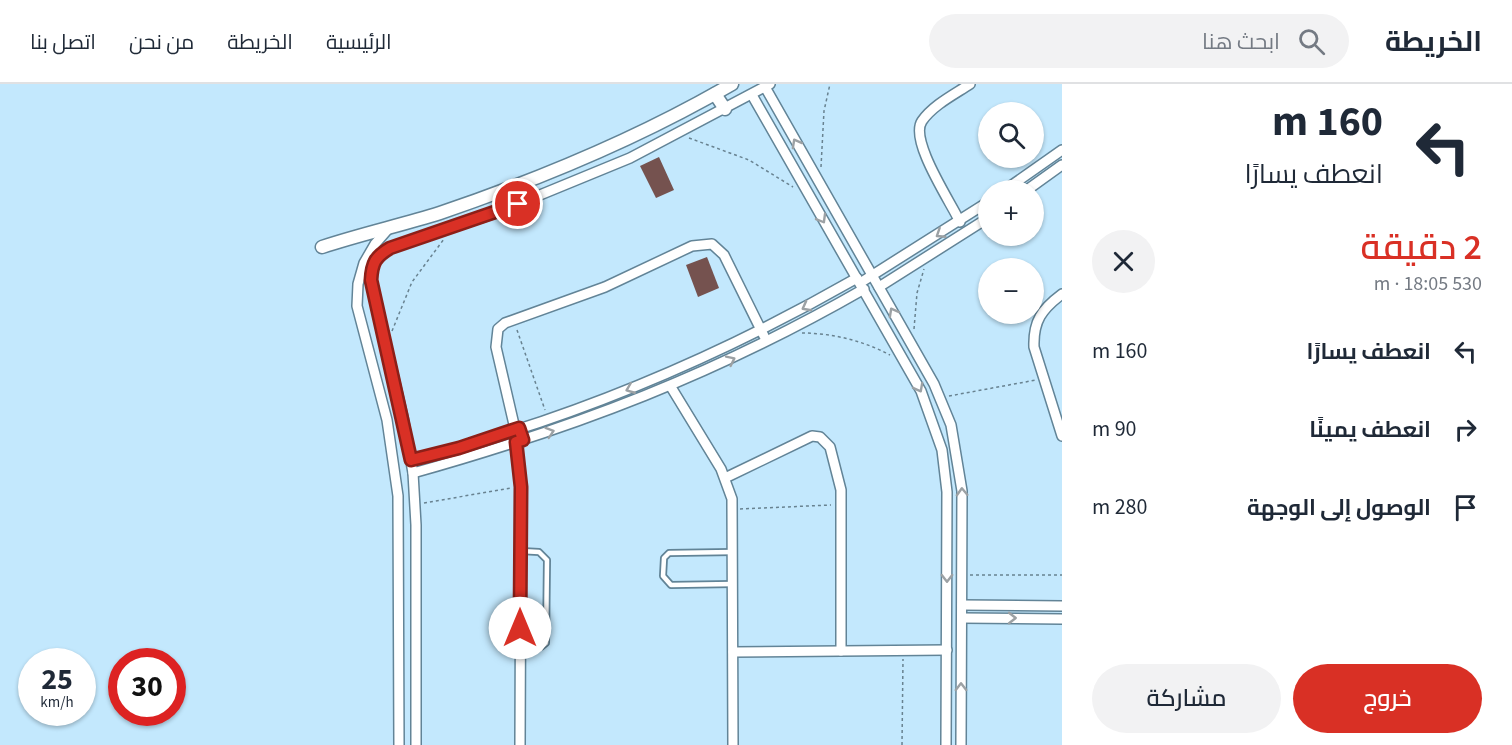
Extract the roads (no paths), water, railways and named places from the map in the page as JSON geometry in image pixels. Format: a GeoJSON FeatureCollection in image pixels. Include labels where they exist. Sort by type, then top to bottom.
{"type":"FeatureCollection","features":[{"type":"Feature","properties":{"kind":"street"},"geometry":{"type":"LineString","coordinates":[[322,247],[459,206],[553,171],[716,94],[732,84]]}},
{"type":"Feature","properties":{"kind":"street"},"geometry":{"type":"LineString","coordinates":[[960,222],[921,145],[918,130],[927,115],[970,84]]}},
{"type":"Feature","properties":{"kind":"street"},"geometry":{"type":"LineString","coordinates":[[416,745],[416,504],[411,460],[373,298],[372,264],[377,256],[390,248],[459,225],[569,183],[677,135],[768,86],[941,398],[951,425],[960,469],[961,745]]}},
{"type":"Feature","properties":{"kind":"street"},"geometry":{"type":"LineString","coordinates":[[716,94],[725,109]]}},
{"type":"Feature","properties":{"kind":"street"},"geometry":{"type":"LineString","coordinates":[[752,95],[921,391],[942,450],[947,492],[946,745]]}},
{"type":"Feature","properties":{"kind":"street"},"geometry":{"type":"LineString","coordinates":[[1019,180],[1062,150]]}},
{"type":"Feature","properties":{"kind":"street"},"geometry":{"type":"LineString","coordinates":[[1041,180],[1062,165]]}},
{"type":"Feature","properties":{"kind":"street"},"geometry":{"type":"LineString","coordinates":[[411,460],[459,448],[548,419],[666,375],[860,283],[978,210]]}},
{"type":"Feature","properties":{"kind":"street"},"geometry":{"type":"LineString","coordinates":[[972,214],[978,223]]}},
{"type":"Feature","properties":{"kind":"street"},"geometry":{"type":"LineString","coordinates":[[879,287],[978,226]]}},
{"type":"Feature","properties":{"kind":"street"},"geometry":{"type":"LineString","coordinates":[[389,227],[375,244],[364,263],[358,284],[357,306],[387,420],[398,487],[399,745]]}},
{"type":"Feature","properties":{"kind":"street"},"geometry":{"type":"LineString","coordinates":[[520,745],[520,441],[495,338],[498,329],[513,320],[604,287],[704,243],[712,244],[724,255],[767,342]]}},
{"type":"Feature","properties":{"kind":"street"},"geometry":{"type":"LineString","coordinates":[[413,473],[520,441],[671,387],[767,342],[860,283]]}},
{"type":"Feature","properties":{"kind":"street"},"geometry":{"type":"LineString","coordinates":[[1062,294],[1044,308],[1034,333],[1034,347],[1046,378],[1062,436]]}},
{"type":"Feature","properties":{"kind":"street"},"geometry":{"type":"LineString","coordinates":[[671,387],[725,478],[734,510],[733,745]]}},
{"type":"Feature","properties":{"kind":"street"},"geometry":{"type":"LineString","coordinates":[[725,478],[805,438],[820,437],[830,447],[835,461],[841,505],[841,651]]}},
{"type":"Feature","properties":{"kind":"street"},"geometry":{"type":"LineString","coordinates":[[962,605],[1062,606]]}},
{"type":"Feature","properties":{"kind":"street"},"geometry":{"type":"LineString","coordinates":[[962,618],[1062,619]]}},
{"type":"Feature","properties":{"kind":"street"},"geometry":{"type":"LineString","coordinates":[[733,652],[947,650]]}},
{"type":"Feature","properties":{"kind":"lane"},"geometry":{"type":"LineString","coordinates":[[520,648],[541,647],[546,643],[547,572],[547,560],[542,553],[521,551]]}},
{"type":"Feature","properties":{"kind":"lane"},"geometry":{"type":"LineString","coordinates":[[734,552],[669,553],[664,558],[663,576],[671,585],[734,584]]}}]}
